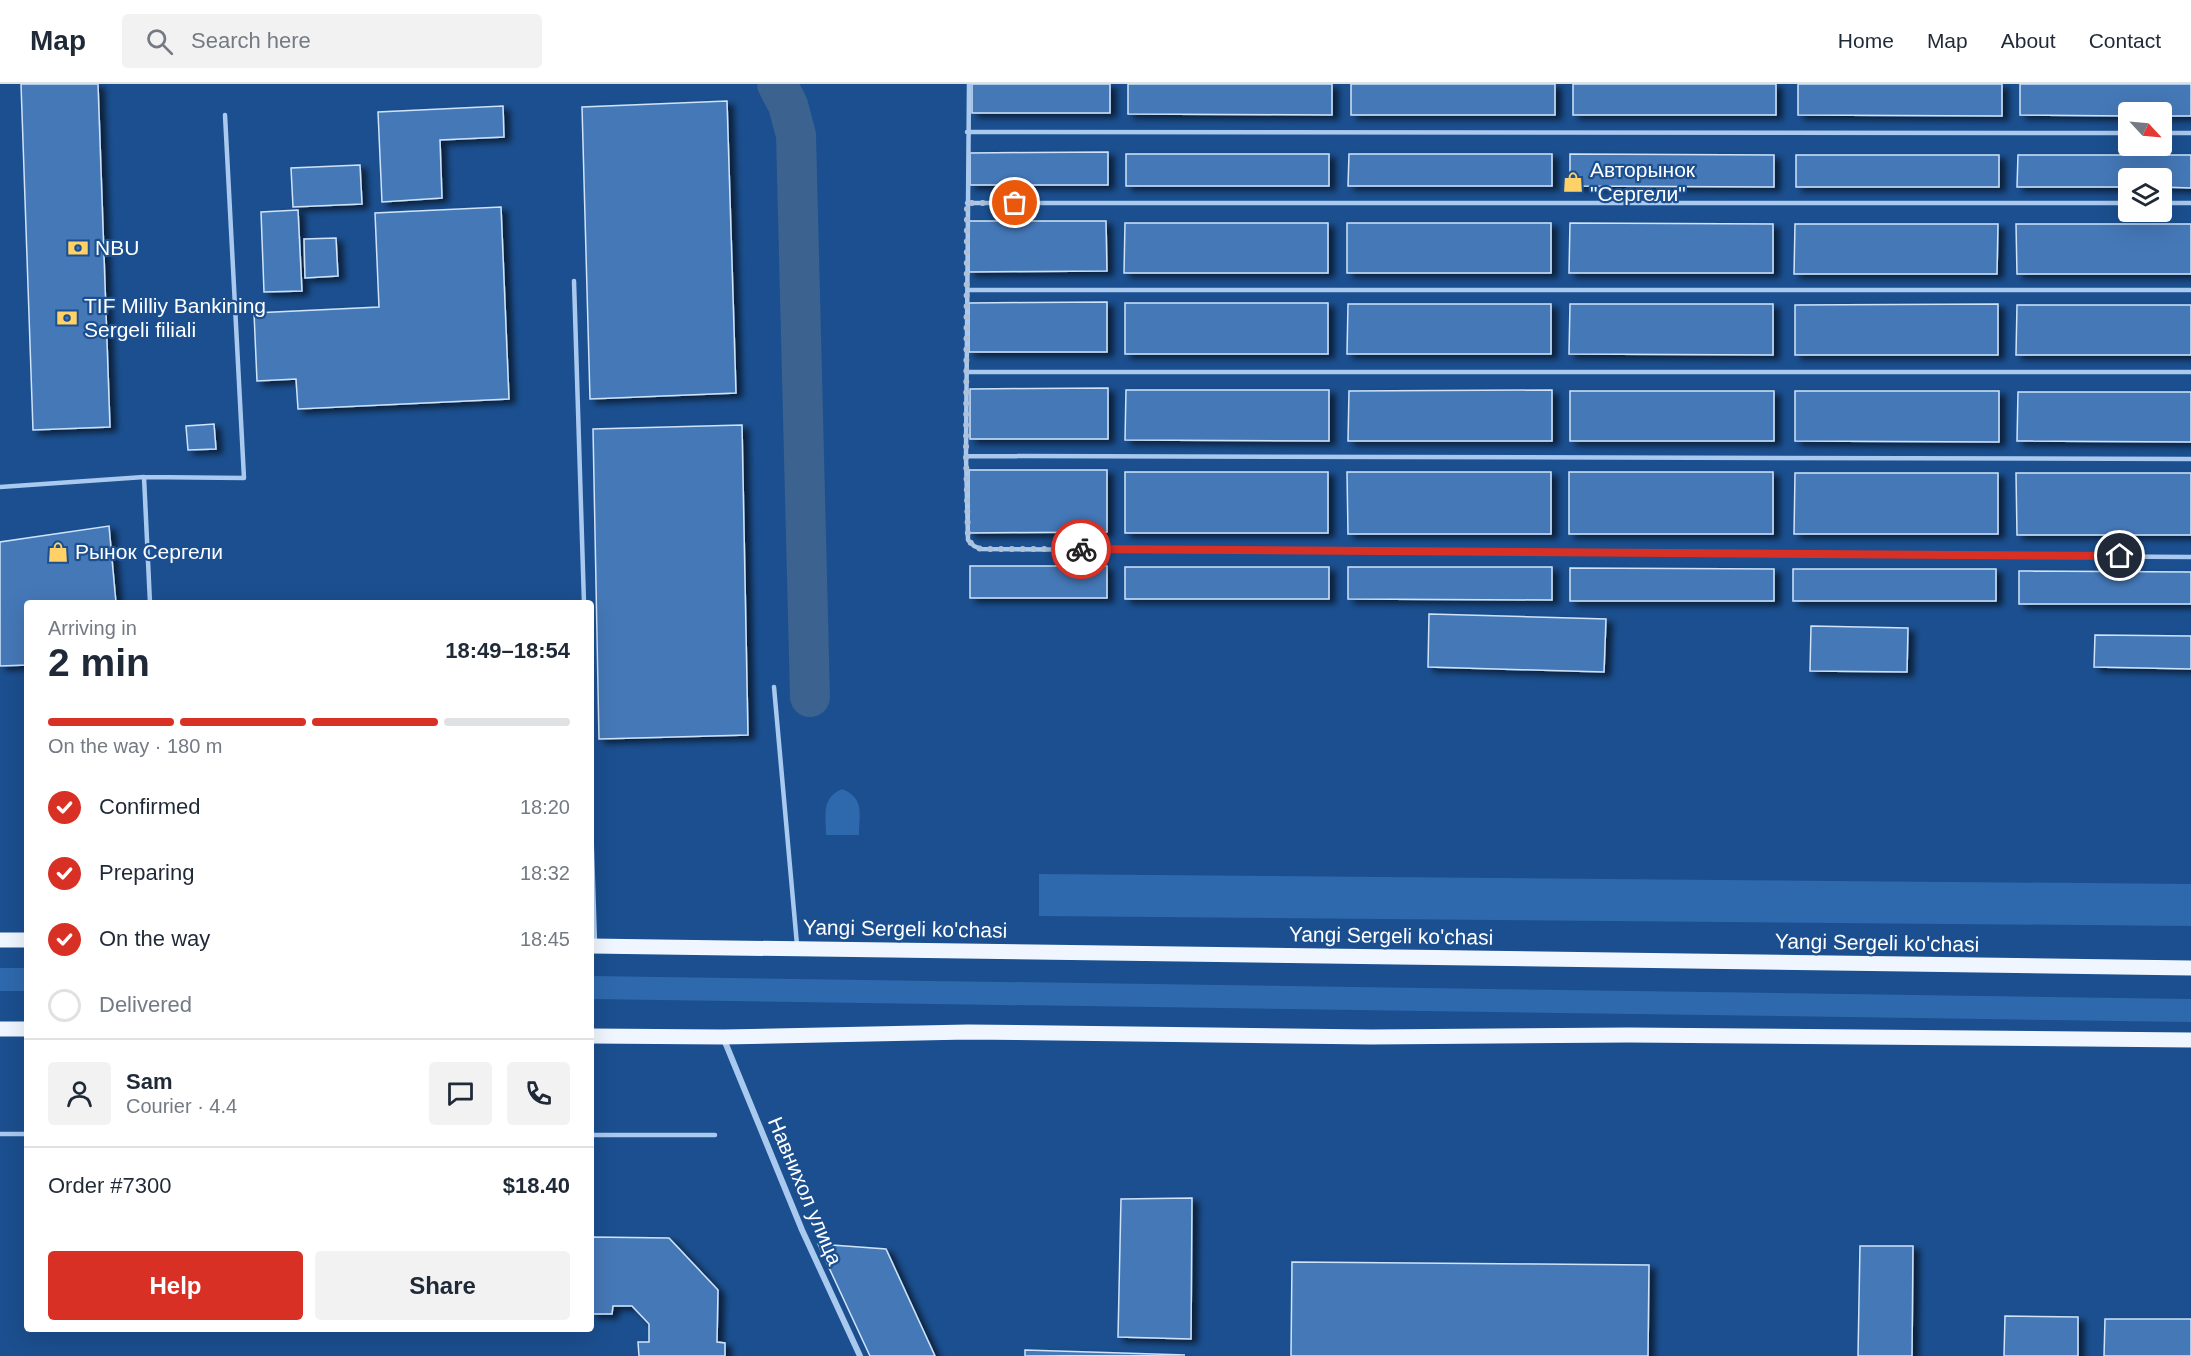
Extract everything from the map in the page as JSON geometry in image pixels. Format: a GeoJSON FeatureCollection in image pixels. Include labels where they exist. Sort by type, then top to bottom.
{"type":"FeatureCollection","features":[{"type":"Feature","properties":{"kind":"main road"},"geometry":{"type":"LineString","coordinates":[[0,940],[24,940]]}},
{"type":"Feature","properties":{"kind":"main road","name":"Yangi Sergeli ko'chasi"},"geometry":{"type":"LineString","coordinates":[[594,946],[2191,968]]}},
{"type":"Feature","properties":{"kind":"main road"},"geometry":{"type":"LineString","coordinates":[[0,1029],[24,1029]]}},
{"type":"Feature","properties":{"kind":"main road"},"geometry":{"type":"LineString","coordinates":[[594,1036],[723,1037],[968,1032],[1371,1037],[1629,1035],[2191,1040]]}},
{"type":"Feature","properties":{"kind":"street","name":"Навнихол улица"},"geometry":{"type":"LineString","coordinates":[[723,1037],[802,1230],[860,1356]]}},
{"type":"Feature","properties":{"kind":"lane"},"geometry":{"type":"LineString","coordinates":[[969,84],[966,456],[968,540],[981,549],[2191,557]]}},
{"type":"Feature","properties":{"kind":"lane"},"geometry":{"type":"LineString","coordinates":[[0,488],[144,477],[244,478],[225,116]]}},
{"type":"Feature","properties":{"kind":"lane"},"geometry":{"type":"LineString","coordinates":[[967,132],[2118,133]]}},
{"type":"Feature","properties":{"kind":"lane"},"geometry":{"type":"LineString","coordinates":[[2172,133],[2191,133]]}},
{"type":"Feature","properties":{"kind":"lane"},"geometry":{"type":"LineString","coordinates":[[967,203],[2118,203]]}},
{"type":"Feature","properties":{"kind":"lane"},"geometry":{"type":"LineString","coordinates":[[2172,203],[2191,203]]}},
{"type":"Feature","properties":{"kind":"lane"},"geometry":{"type":"LineString","coordinates":[[574,281],[584,600]]}},
{"type":"Feature","properties":{"kind":"lane"},"geometry":{"type":"LineString","coordinates":[[968,290],[2191,290]]}},
{"type":"Feature","properties":{"kind":"lane"},"geometry":{"type":"LineString","coordinates":[[967,372],[2191,372]]}},
{"type":"Feature","properties":{"kind":"lane"},"geometry":{"type":"LineString","coordinates":[[966,456],[2191,459]]}},
{"type":"Feature","properties":{"kind":"lane"},"geometry":{"type":"LineString","coordinates":[[144,477],[150,600]]}},
{"type":"Feature","properties":{"kind":"lane"},"geometry":{"type":"LineString","coordinates":[[774,687],[798,949]]}},
{"type":"Feature","properties":{"kind":"lane"},"geometry":{"type":"LineString","coordinates":[[0,1134],[24,1134]]}},
{"type":"Feature","properties":{"kind":"lane"},"geometry":{"type":"LineString","coordinates":[[594,1135],[715,1135]]}},
{"type":"Feature","properties":{"kind":"shaded area"},"geometry":{"type":"Polygon","coordinates":[[[842,789],[854,797],[857,802],[860,814],[859,835],[826,835],[828,802],[835,793],[842,789]]]}},
{"type":"Feature","properties":{"kind":"shaded area"},"geometry":{"type":"Polygon","coordinates":[[[1039,874],[2191,884],[2191,926],[1039,916],[1039,874]]]}},
{"type":"Feature","properties":{"kind":"shaded area"},"geometry":{"type":"Polygon","coordinates":[[[0,968],[24,968],[24,991],[0,991],[0,968]]]}},
{"type":"Feature","properties":{"kind":"shaded area"},"geometry":{"type":"Polygon","coordinates":[[[594,976],[2191,999],[2191,1022],[594,999],[594,976]]]}},
{"type":"Feature","properties":{"kind":"building","name":"TIF Milliy Bankining Sergeli filiali"},"geometry":{"type":"Polygon","coordinates":[[[21,84],[98,84],[110,427],[33,430],[21,84]]]}},
{"type":"Feature","properties":{"kind":"building"},"geometry":{"type":"Polygon","coordinates":[[[972,84],[1110,84],[1110,113],[972,113],[972,84]]]}},
{"type":"Feature","properties":{"kind":"building"},"geometry":{"type":"Polygon","coordinates":[[[1128,84],[1332,84],[1332,115],[1128,114],[1128,84]]]}},
{"type":"Feature","properties":{"kind":"building"},"geometry":{"type":"Polygon","coordinates":[[[1351,84],[1555,84],[1555,115],[1351,115],[1351,84]]]}},
{"type":"Feature","properties":{"kind":"building"},"geometry":{"type":"Polygon","coordinates":[[[1573,84],[1776,84],[1776,115],[1573,115],[1573,84]]]}},
{"type":"Feature","properties":{"kind":"building"},"geometry":{"type":"Polygon","coordinates":[[[1798,84],[2002,84],[2002,116],[1798,115],[1798,84]]]}},
{"type":"Feature","properties":{"kind":"building"},"geometry":{"type":"Polygon","coordinates":[[[2020,84],[2191,84],[2191,116],[2172,116],[2172,102],[2118,102],[2118,116],[2020,115],[2020,84]]]}},
{"type":"Feature","properties":{"kind":"building"},"geometry":{"type":"Polygon","coordinates":[[[727,101],[736,393],[590,399],[582,107],[727,101]]]}},
{"type":"Feature","properties":{"kind":"building"},"geometry":{"type":"Polygon","coordinates":[[[503,106],[504,137],[440,140],[442,198],[382,202],[378,112],[503,106]]]}},
{"type":"Feature","properties":{"kind":"building"},"geometry":{"type":"Polygon","coordinates":[[[1108,152],[1108,185],[970,185],[970,153],[1108,152]]]}},
{"type":"Feature","properties":{"kind":"building"},"geometry":{"type":"Polygon","coordinates":[[[1126,154],[1329,154],[1329,186],[1126,186],[1126,154]]]}},
{"type":"Feature","properties":{"kind":"building"},"geometry":{"type":"Polygon","coordinates":[[[1349,154],[1552,154],[1552,186],[1348,186],[1349,154]]]}},
{"type":"Feature","properties":{"kind":"building"},"geometry":{"type":"Polygon","coordinates":[[[1570,154],[1774,155],[1774,187],[1570,186],[1570,154]]]}},
{"type":"Feature","properties":{"kind":"building"},"geometry":{"type":"Polygon","coordinates":[[[1796,155],[1999,155],[1999,187],[1796,187],[1796,155]]]}},
{"type":"Feature","properties":{"kind":"building"},"geometry":{"type":"Polygon","coordinates":[[[2018,155],[2191,155],[2191,188],[2172,187],[2172,168],[2118,168],[2118,187],[2017,187],[2018,155]]]}},
{"type":"Feature","properties":{"kind":"building"},"geometry":{"type":"Polygon","coordinates":[[[360,165],[362,204],[293,207],[291,168],[360,165]]]}},
{"type":"Feature","properties":{"kind":"building"},"geometry":{"type":"Polygon","coordinates":[[[501,207],[509,399],[298,409],[296,379],[257,381],[254,313],[379,307],[375,213],[501,207]]]}},
{"type":"Feature","properties":{"kind":"building"},"geometry":{"type":"Polygon","coordinates":[[[298,210],[302,291],[264,292],[261,212],[298,210]]]}},
{"type":"Feature","properties":{"kind":"building"},"geometry":{"type":"Polygon","coordinates":[[[969,221],[1106,221],[1107,271],[969,272],[969,221]]]}},
{"type":"Feature","properties":{"kind":"building"},"geometry":{"type":"Polygon","coordinates":[[[1125,223],[1328,223],[1328,273],[1124,273],[1125,223]]]}},
{"type":"Feature","properties":{"kind":"building"},"geometry":{"type":"Polygon","coordinates":[[[1347,223],[1551,223],[1551,273],[1347,273],[1347,223]]]}},
{"type":"Feature","properties":{"kind":"building"},"geometry":{"type":"Polygon","coordinates":[[[1570,223],[1773,224],[1773,273],[1569,273],[1570,223]]]}},
{"type":"Feature","properties":{"kind":"building"},"geometry":{"type":"Polygon","coordinates":[[[1795,224],[1998,224],[1997,274],[1794,274],[1795,224]]]}},
{"type":"Feature","properties":{"kind":"building"},"geometry":{"type":"Polygon","coordinates":[[[2016,224],[2191,224],[2191,274],[2017,274],[2016,224]]]}},
{"type":"Feature","properties":{"kind":"building"},"geometry":{"type":"Polygon","coordinates":[[[336,238],[338,276],[305,278],[304,239],[336,238]]]}},
{"type":"Feature","properties":{"kind":"building"},"geometry":{"type":"Polygon","coordinates":[[[1107,302],[1107,352],[969,352],[969,303],[1107,302]]]}},
{"type":"Feature","properties":{"kind":"building"},"geometry":{"type":"Polygon","coordinates":[[[1125,303],[1328,303],[1328,354],[1125,354],[1125,303]]]}},
{"type":"Feature","properties":{"kind":"building"},"geometry":{"type":"Polygon","coordinates":[[[1348,304],[1551,304],[1551,354],[1347,354],[1348,304]]]}},
{"type":"Feature","properties":{"kind":"building"},"geometry":{"type":"Polygon","coordinates":[[[1570,304],[1773,304],[1773,355],[1569,354],[1570,304]]]}},
{"type":"Feature","properties":{"kind":"building"},"geometry":{"type":"Polygon","coordinates":[[[1998,304],[1998,355],[1795,355],[1795,305],[1998,304]]]}},
{"type":"Feature","properties":{"kind":"building"},"geometry":{"type":"Polygon","coordinates":[[[2017,305],[2191,305],[2191,355],[2016,355],[2017,305]]]}},
{"type":"Feature","properties":{"kind":"building"},"geometry":{"type":"Polygon","coordinates":[[[1108,388],[1108,439],[970,439],[970,389],[1108,388]]]}},
{"type":"Feature","properties":{"kind":"building"},"geometry":{"type":"Polygon","coordinates":[[[1126,390],[1329,390],[1329,441],[1125,440],[1126,390]]]}},
{"type":"Feature","properties":{"kind":"building"},"geometry":{"type":"Polygon","coordinates":[[[1552,390],[1552,441],[1348,441],[1349,391],[1552,390]]]}},
{"type":"Feature","properties":{"kind":"building"},"geometry":{"type":"Polygon","coordinates":[[[1570,391],[1774,391],[1774,441],[1570,441],[1570,391]]]}},
{"type":"Feature","properties":{"kind":"building"},"geometry":{"type":"Polygon","coordinates":[[[1795,391],[1999,391],[1999,442],[1795,441],[1795,391]]]}},
{"type":"Feature","properties":{"kind":"building"},"geometry":{"type":"Polygon","coordinates":[[[2018,392],[2191,392],[2191,442],[2017,441],[2018,392]]]}},
{"type":"Feature","properties":{"kind":"building"},"geometry":{"type":"Polygon","coordinates":[[[214,424],[216,449],[188,450],[186,426],[214,424]]]}},
{"type":"Feature","properties":{"kind":"building"},"geometry":{"type":"Polygon","coordinates":[[[742,425],[748,735],[599,739],[593,429],[742,425]]]}},
{"type":"Feature","properties":{"kind":"building"},"geometry":{"type":"Polygon","coordinates":[[[969,470],[1107,470],[1107,532],[969,533],[969,470]]]}},
{"type":"Feature","properties":{"kind":"building"},"geometry":{"type":"Polygon","coordinates":[[[1125,472],[1328,472],[1328,533],[1125,533],[1125,472]]]}},
{"type":"Feature","properties":{"kind":"building"},"geometry":{"type":"Polygon","coordinates":[[[1347,472],[1551,472],[1551,534],[1348,534],[1347,472]]]}},
{"type":"Feature","properties":{"kind":"building"},"geometry":{"type":"Polygon","coordinates":[[[1569,472],[1773,472],[1773,534],[1569,534],[1569,472]]]}},
{"type":"Feature","properties":{"kind":"building"},"geometry":{"type":"Polygon","coordinates":[[[1795,473],[1998,473],[1998,534],[1794,534],[1795,473]]]}},
{"type":"Feature","properties":{"kind":"building"},"geometry":{"type":"Polygon","coordinates":[[[2016,473],[2191,473],[2191,535],[2017,535],[2016,473]]]}},
{"type":"Feature","properties":{"kind":"building","name":"Рынок Сергели"},"geometry":{"type":"Polygon","coordinates":[[[109,526],[116,600],[24,600],[24,665],[0,666],[0,542],[109,526]]]}},
{"type":"Feature","properties":{"kind":"building"},"geometry":{"type":"Polygon","coordinates":[[[970,566],[1107,566],[1107,598],[970,598],[970,566]]]}},
{"type":"Feature","properties":{"kind":"building"},"geometry":{"type":"Polygon","coordinates":[[[1125,567],[1329,567],[1329,599],[1125,599],[1125,567]]]}},
{"type":"Feature","properties":{"kind":"building"},"geometry":{"type":"Polygon","coordinates":[[[1348,567],[1552,567],[1552,600],[1348,599],[1348,567]]]}},
{"type":"Feature","properties":{"kind":"building"},"geometry":{"type":"Polygon","coordinates":[[[1570,568],[1774,569],[1774,601],[1570,601],[1570,568]]]}},
{"type":"Feature","properties":{"kind":"building"},"geometry":{"type":"Polygon","coordinates":[[[1793,569],[1996,569],[1996,601],[1793,601],[1793,569]]]}},
{"type":"Feature","properties":{"kind":"building"},"geometry":{"type":"Polygon","coordinates":[[[2019,571],[2191,572],[2191,604],[2019,604],[2019,571]]]}},
{"type":"Feature","properties":{"kind":"building"},"geometry":{"type":"Polygon","coordinates":[[[1429,614],[1606,619],[1604,672],[1428,667],[1429,614]]]}},
{"type":"Feature","properties":{"kind":"building"},"geometry":{"type":"Polygon","coordinates":[[[1811,626],[1908,628],[1907,672],[1810,671],[1811,626]]]}},
{"type":"Feature","properties":{"kind":"building"},"geometry":{"type":"Polygon","coordinates":[[[2095,635],[2191,636],[2191,669],[2094,667],[2095,635]]]}},
{"type":"Feature","properties":{"kind":"building"},"geometry":{"type":"Polygon","coordinates":[[[1192,1198],[1191,1339],[1118,1337],[1121,1199],[1192,1198]]]}},
{"type":"Feature","properties":{"kind":"building"},"geometry":{"type":"Polygon","coordinates":[[[594,1237],[669,1238],[718,1290],[717,1342],[725,1343],[725,1356],[639,1356],[638,1342],[649,1342],[649,1324],[632,1306],[613,1306],[612,1314],[594,1314],[594,1237]]]}},
{"type":"Feature","properties":{"kind":"building"},"geometry":{"type":"Polygon","coordinates":[[[818,1244],[886,1249],[935,1356],[870,1356],[818,1244]]]}},
{"type":"Feature","properties":{"kind":"building"},"geometry":{"type":"Polygon","coordinates":[[[1860,1246],[1913,1246],[1912,1356],[1858,1356],[1860,1246]]]}},
{"type":"Feature","properties":{"kind":"building"},"geometry":{"type":"Polygon","coordinates":[[[1292,1262],[1649,1265],[1648,1356],[1291,1356],[1292,1262]]]}},
{"type":"Feature","properties":{"kind":"building"},"geometry":{"type":"Polygon","coordinates":[[[2005,1316],[2078,1317],[2078,1356],[2004,1356],[2005,1316]]]}},
{"type":"Feature","properties":{"kind":"building"},"geometry":{"type":"Polygon","coordinates":[[[2105,1319],[2191,1319],[2191,1356],[2104,1356],[2105,1319]]]}},
{"type":"Feature","properties":{"kind":"building"},"geometry":{"type":"Polygon","coordinates":[[[1025,1350],[1185,1355],[1025,1356],[1025,1350]]]}},
{"type":"Feature","properties":{"kind":"waterway"},"geometry":{"type":"LineString","coordinates":[[777,84],[788,105],[796,135],[810,697]]}},
{"type":"Feature","properties":{"kind":"way so far"},"geometry":{"type":"LineString","coordinates":[[1015,203],[967,203],[968,540],[981,549],[1081,549]]}},
{"type":"Feature","properties":{"kind":"place","name":"Авторынок \"Сергели\""},"geometry":{"type":"Point","coordinates":[1573,182]}},
{"type":"Feature","properties":{"kind":"place","name":"NBU"},"geometry":{"type":"Point","coordinates":[78,248]}},
{"type":"Feature","properties":{"kind":"place","name":"TIF Milliy Bankining Sergeli filiali"},"geometry":{"type":"Point","coordinates":[67,318]}},
{"type":"Feature","properties":{"kind":"place","name":"Рынок Сергели"},"geometry":{"type":"Point","coordinates":[58,552]}},
{"type":"Feature","properties":{"kind":"route"},"geometry":{"type":"LineString","coordinates":[[1081,549],[2120,556]]}}]}
